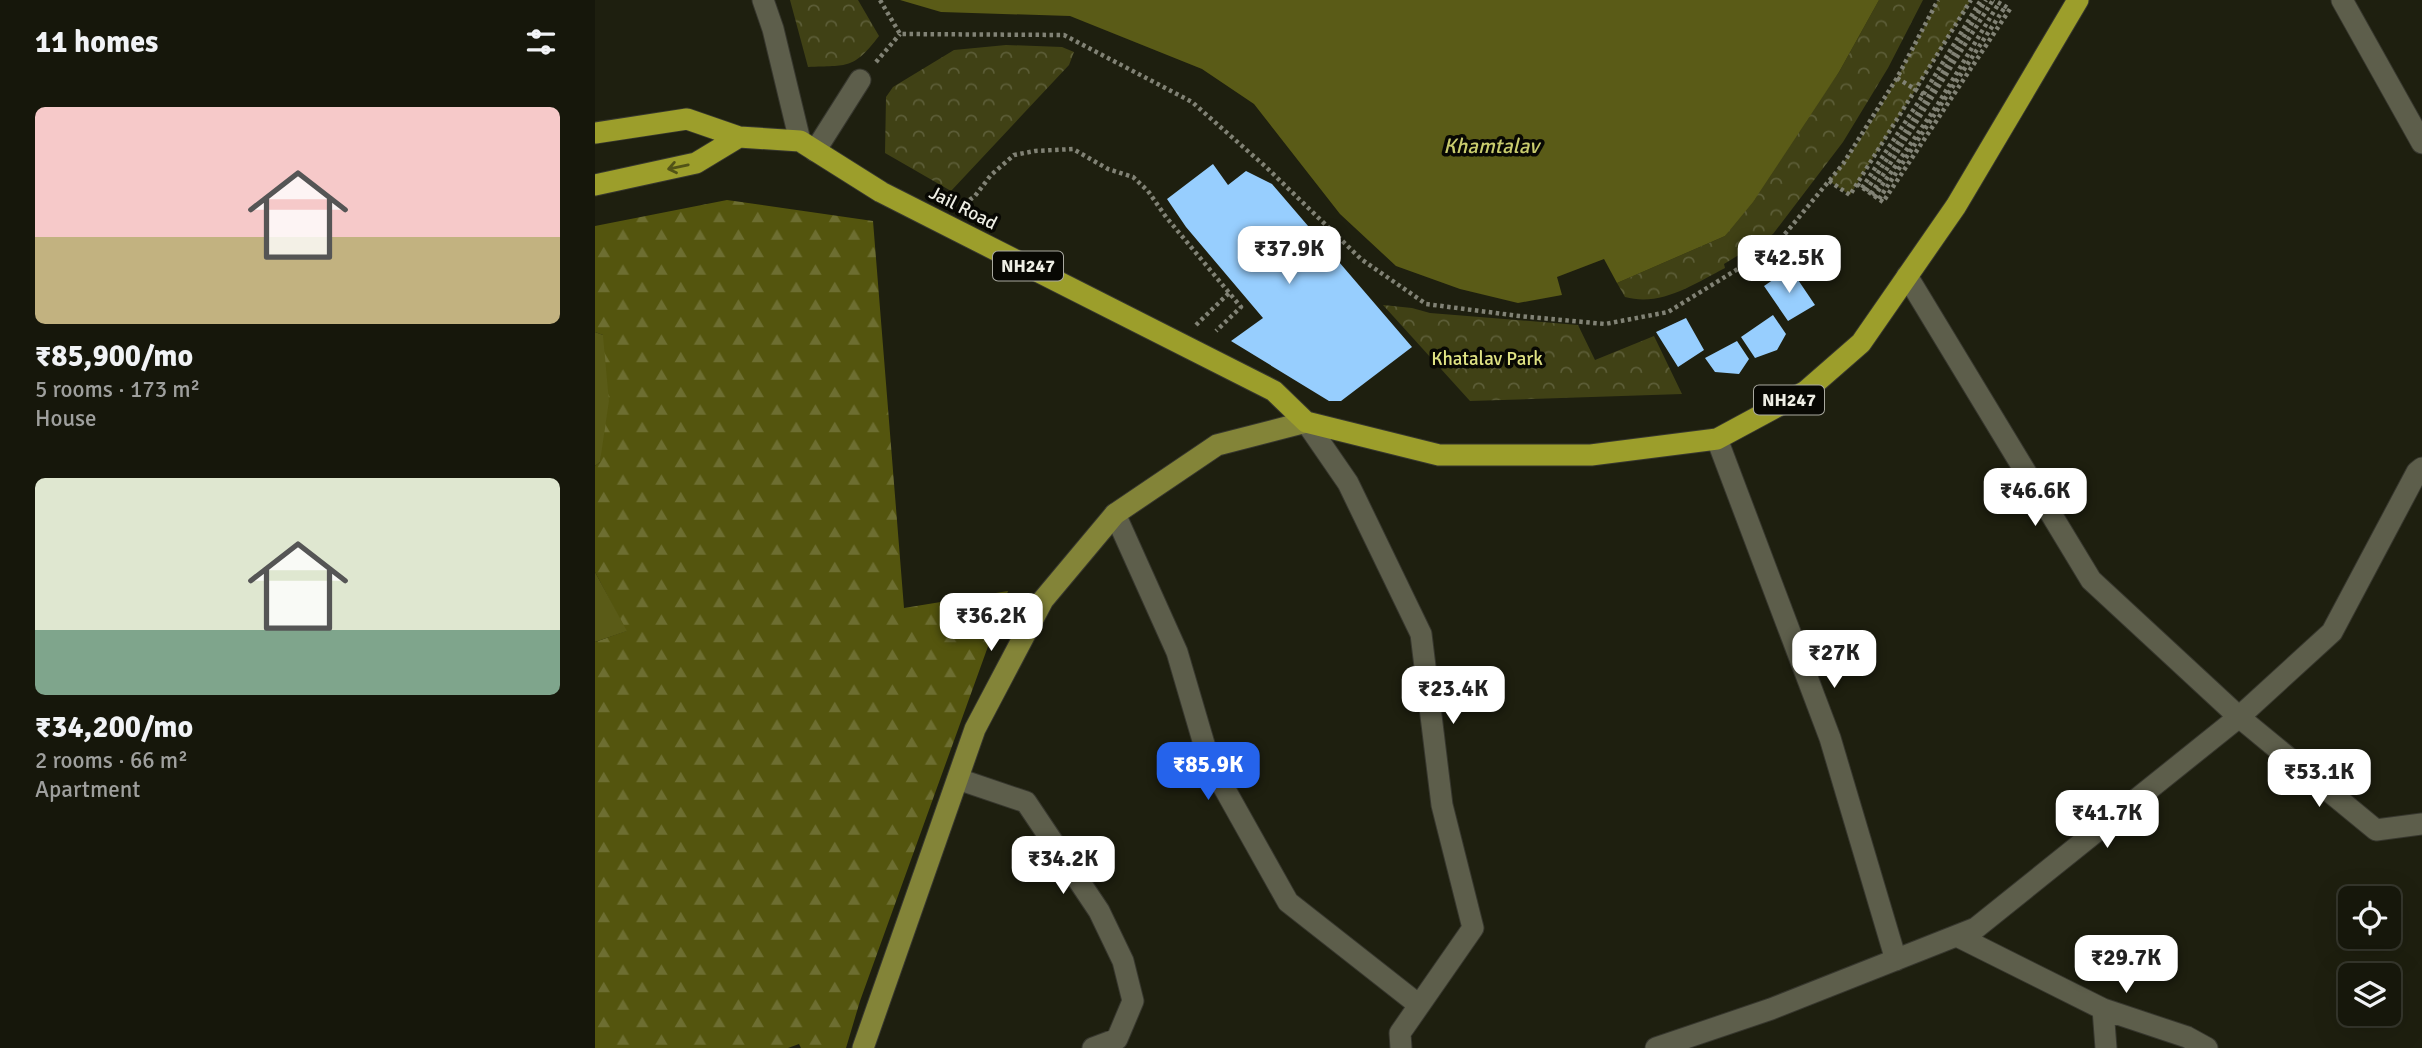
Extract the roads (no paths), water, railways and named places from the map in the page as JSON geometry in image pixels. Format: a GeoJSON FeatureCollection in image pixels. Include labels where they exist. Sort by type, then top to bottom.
{"type":"FeatureCollection","features":[{"type":"Feature","properties":{"kind":"highway","name":"NH247"},"geometry":{"type":"LineString","coordinates":[[1306,422],[1439,455],[1591,454],[1717,439],[1806,390],[1861,343],[1956,206],[2078,0]]}},
{"type":"Feature","properties":{"kind":"highway","name":"Jail Road"},"geometry":{"type":"LineString","coordinates":[[595,133],[687,118],[739,137],[808,146],[881,192],[1274,391],[1306,422]]}},
{"type":"Feature","properties":{"kind":"highway"},"geometry":{"type":"LineString","coordinates":[[595,185],[696,163],[739,137]]}},
{"type":"Feature","properties":{"kind":"main road"},"geometry":{"type":"LineString","coordinates":[[863,1048],[975,729],[1043,600],[1115,514],[1217,444],[1306,422]]}},
{"type":"Feature","properties":{"kind":"street"},"geometry":{"type":"LineString","coordinates":[[763,0],[808,146]]}},
{"type":"Feature","properties":{"kind":"street"},"geometry":{"type":"LineString","coordinates":[[2341,0],[2422,142]]}},
{"type":"Feature","properties":{"kind":"street"},"geometry":{"type":"LineString","coordinates":[[808,146],[860,80]]}},
{"type":"Feature","properties":{"kind":"street"},"geometry":{"type":"LineString","coordinates":[[1907,276],[2091,580],[2239,716],[2376,830],[2422,824]]}},
{"type":"Feature","properties":{"kind":"street"},"geometry":{"type":"LineString","coordinates":[[1306,422],[1348,483],[1420,634],[1441,805],[1473,928],[1399,1033],[1401,1048]]}},
{"type":"Feature","properties":{"kind":"street"},"geometry":{"type":"LineString","coordinates":[[1717,439],[1830,738],[1896,960]]}},
{"type":"Feature","properties":{"kind":"street"},"geometry":{"type":"LineString","coordinates":[[1656,1048],[1771,1009],[1976,928],[2239,716],[2332,632],[2417,472],[2422,468]]}},
{"type":"Feature","properties":{"kind":"street"},"geometry":{"type":"LineString","coordinates":[[1115,514],[1177,652],[1209,761],[1288,902],[1419,1005]]}},
{"type":"Feature","properties":{"kind":"street"},"geometry":{"type":"LineString","coordinates":[[958,779],[1026,802],[1099,911],[1123,961],[1132,1001],[1117,1039],[1093,1048]]}},
{"type":"Feature","properties":{"kind":"street"},"geometry":{"type":"LineString","coordinates":[[1957,936],[2103,1009],[2187,1037],[2207,1048]]}},
{"type":"Feature","properties":{"kind":"street"},"geometry":{"type":"LineString","coordinates":[[2103,1009],[2106,1048]]}},
{"type":"Feature","properties":{"kind":"water","name":"Khamtalav"},"geometry":{"type":"Polygon","coordinates":[[[900,0],[1879,0],[1839,72],[1753,202],[1725,236],[1617,283],[1604,259],[1557,277],[1562,295],[1518,303],[1460,289],[1396,266],[1340,214],[1254,104],[1202,69],[1070,16],[941,12],[900,0]]]}},
{"type":"Feature","properties":{"kind":"water"},"geometry":{"type":"Polygon","coordinates":[[[595,332],[603,335],[609,401],[600,462],[595,466],[595,332]]]}},
{"type":"Feature","properties":{"kind":"water"},"geometry":{"type":"Polygon","coordinates":[[[595,572],[627,631],[595,642],[595,572]]]}},
{"type":"Feature","properties":{"kind":"park label","name":"Khatalav Park"},"geometry":{"type":"Point","coordinates":[1487,359]}}]}
